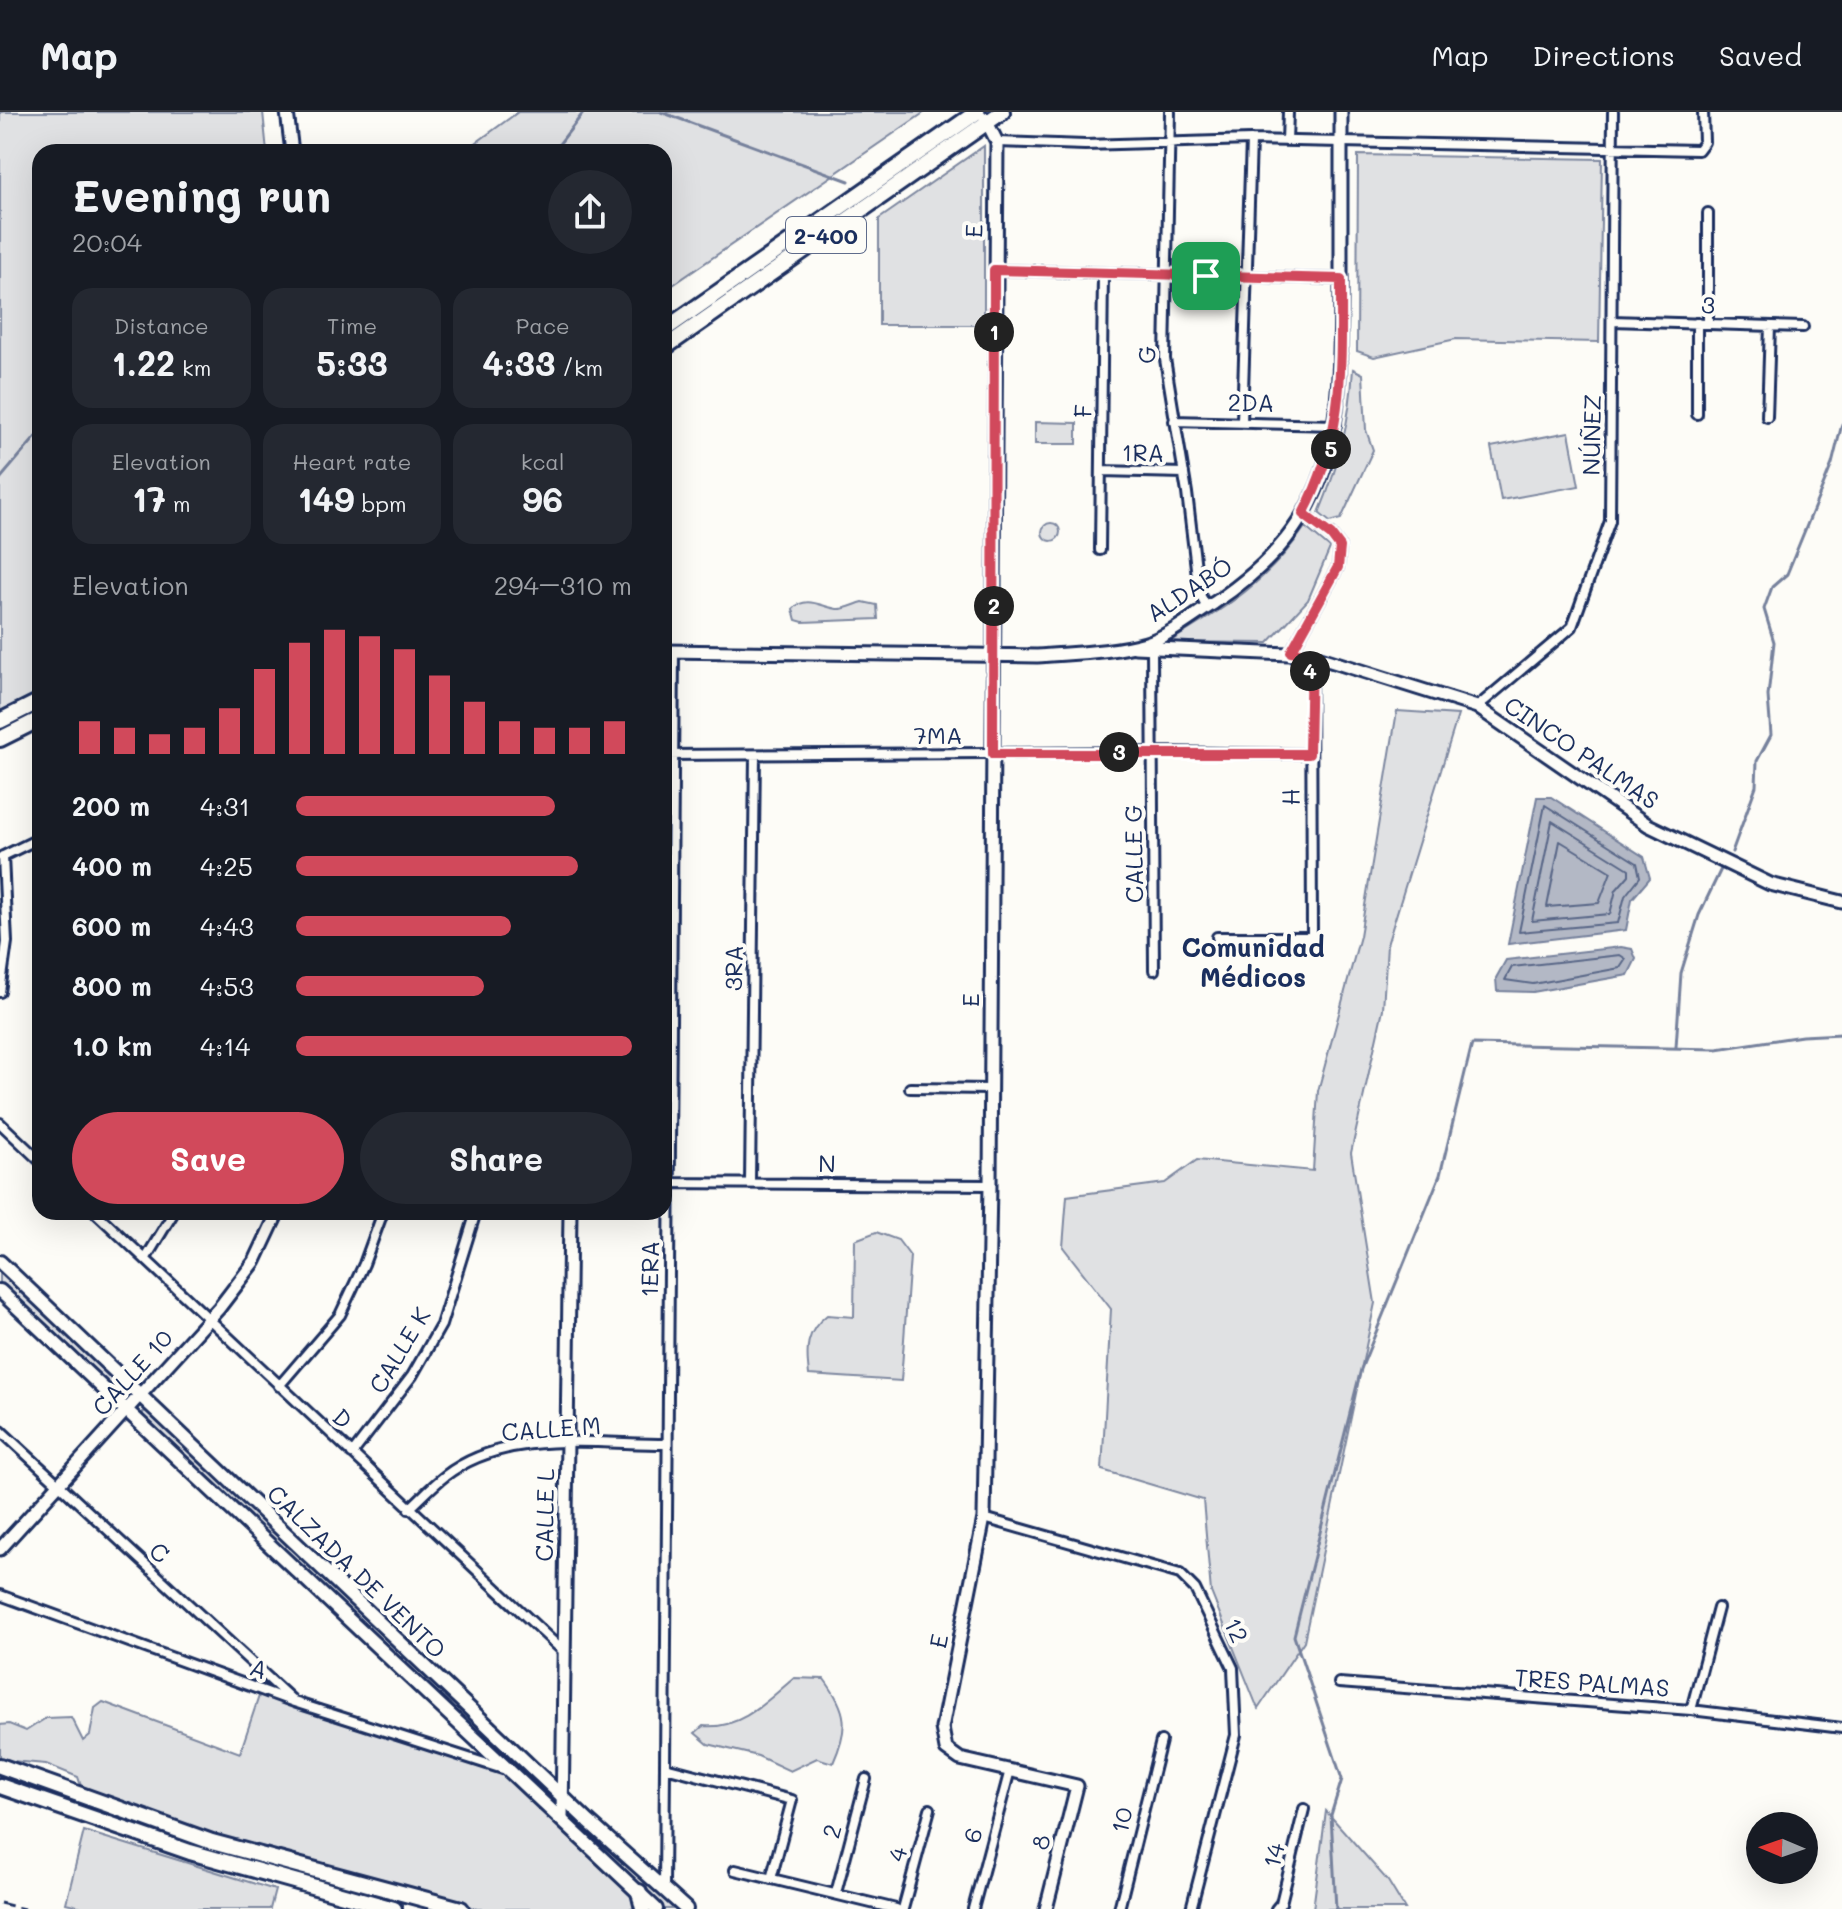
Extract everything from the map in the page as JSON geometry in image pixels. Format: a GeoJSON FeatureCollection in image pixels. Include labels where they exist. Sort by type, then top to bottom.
{"type":"FeatureCollection","features":[{"type":"Feature","properties":{"kind":"highway","name":"2-400"},"geometry":{"type":"LineString","coordinates":[[672,325],[982,115],[1002,112]]}},
{"type":"Feature","properties":{"kind":"highway","name":"2-400"},"geometry":{"type":"LineString","coordinates":[[672,342],[982,115]]}},
{"type":"Feature","properties":{"kind":"highway"},"geometry":{"type":"LineString","coordinates":[[0,721],[32,705]]}},
{"type":"Feature","properties":{"kind":"highway"},"geometry":{"type":"LineString","coordinates":[[0,739],[32,723]]}},
{"type":"Feature","properties":{"kind":"highway"},"geometry":{"type":"LineString","coordinates":[[0,1766],[212,1842],[461,1909]]}},
{"type":"Feature","properties":{"kind":"highway"},"geometry":{"type":"LineString","coordinates":[[0,1786],[190,1852],[394,1909]]}},
{"type":"Feature","properties":{"kind":"highway"},"geometry":{"type":"LineString","coordinates":[[639,1892],[643,1909]]}},
{"type":"Feature","properties":{"kind":"main road","name":"CALZADA DE VENTO"},"geometry":{"type":"LineString","coordinates":[[0,1262],[589,1822],[686,1909]]}},
{"type":"Feature","properties":{"kind":"main road","name":"CALZADA DE VENTO"},"geometry":{"type":"LineString","coordinates":[[0,1291],[656,1909]]}},
{"type":"Feature","properties":{"kind":"main road"},"geometry":{"type":"LineString","coordinates":[[536,1796],[549,1796],[552,1786]]}},
{"type":"Feature","properties":{"kind":"main road"},"geometry":{"type":"LineString","coordinates":[[579,1835],[579,1822],[589,1822]]}},
{"type":"Feature","properties":{"kind":"street"},"geometry":{"type":"LineString","coordinates":[[287,112],[291,144]]}},
{"type":"Feature","properties":{"kind":"street","name":"G"},"geometry":{"type":"LineString","coordinates":[[1170,112],[1165,359],[1184,473],[1199,593],[1207,608]]}},
{"type":"Feature","properties":{"kind":"street"},"geometry":{"type":"LineString","coordinates":[[1287,141],[1288,112]]}},
{"type":"Feature","properties":{"kind":"street","name":"ALDABÓ"},"geometry":{"type":"LineString","coordinates":[[1150,646],[1260,568],[1303,514],[1322,477],[1340,392],[1341,112]]}},
{"type":"Feature","properties":{"kind":"street","name":"NÚÑEZ"},"geometry":{"type":"LineString","coordinates":[[1477,707],[1572,627],[1610,521],[1613,112]]}},
{"type":"Feature","properties":{"kind":"street"},"geometry":{"type":"LineString","coordinates":[[997,142],[1251,140],[1341,144],[1525,143],[1702,147],[1703,112]]}},
{"type":"Feature","properties":{"kind":"street","name":"E"},"geometry":{"type":"LineString","coordinates":[[982,115],[997,142],[991,1089],[984,1518],[942,1728],[946,1749],[960,1759],[1077,1786]]}},
{"type":"Feature","properties":{"kind":"street"},"geometry":{"type":"LineString","coordinates":[[1242,422],[1251,140]]}},
{"type":"Feature","properties":{"kind":"street"},"geometry":{"type":"LineString","coordinates":[[1708,213],[1708,324]]}},
{"type":"Feature","properties":{"kind":"street"},"geometry":{"type":"LineString","coordinates":[[994,270],[1341,279]]}},
{"type":"Feature","properties":{"kind":"street","name":"F"},"geometry":{"type":"LineString","coordinates":[[1100,550],[1103,273]]}},
{"type":"Feature","properties":{"kind":"street","name":"3"},"geometry":{"type":"LineString","coordinates":[[1612,321],[1803,327]]}},
{"type":"Feature","properties":{"kind":"street"},"geometry":{"type":"LineString","coordinates":[[1697,323],[1697,414]]}},
{"type":"Feature","properties":{"kind":"street"},"geometry":{"type":"LineString","coordinates":[[1767,417],[1770,326]]}},
{"type":"Feature","properties":{"kind":"street","name":"2DA"},"geometry":{"type":"LineString","coordinates":[[1174,421],[1332,424]]}},
{"type":"Feature","properties":{"kind":"street","name":"1RA"},"geometry":{"type":"LineString","coordinates":[[1101,471],[1184,473]]}},
{"type":"Feature","properties":{"kind":"street"},"geometry":{"type":"LineString","coordinates":[[1291,652],[1338,567],[1340,547],[1331,535],[1303,514]]}},
{"type":"Feature","properties":{"kind":"street","name":"ALDABÓ"},"geometry":{"type":"LineString","coordinates":[[672,651],[1037,656],[1129,646]]}},
{"type":"Feature","properties":{"kind":"street","name":"CINCO PALMAS"},"geometry":{"type":"LineString","coordinates":[[1129,646],[1311,655],[1477,707],[1648,825],[1770,884],[1842,902]]}},
{"type":"Feature","properties":{"kind":"street","name":"CALLE G"},"geometry":{"type":"LineString","coordinates":[[1150,646],[1154,970]]}},
{"type":"Feature","properties":{"kind":"street","name":"H"},"geometry":{"type":"LineString","coordinates":[[1217,937],[1312,937],[1311,655]]}},
{"type":"Feature","properties":{"kind":"street","name":"7MA"},"geometry":{"type":"LineString","coordinates":[[672,755],[1309,754]]}},
{"type":"Feature","properties":{"kind":"street","name":"3RA"},"geometry":{"type":"LineString","coordinates":[[750,1182],[755,755]]}},
{"type":"Feature","properties":{"kind":"street"},"geometry":{"type":"LineString","coordinates":[[0,992],[7,942],[1,857],[32,842]]}},
{"type":"Feature","properties":{"kind":"street"},"geometry":{"type":"LineString","coordinates":[[910,1088],[991,1089]]}},
{"type":"Feature","properties":{"kind":"street"},"geometry":{"type":"LineString","coordinates":[[0,1123],[32,1153]]}},
{"type":"Feature","properties":{"kind":"street","name":"N"},"geometry":{"type":"LineString","coordinates":[[672,1184],[990,1185]]}},
{"type":"Feature","properties":{"kind":"street","name":"D"},"geometry":{"type":"LineString","coordinates":[[104,1220],[565,1652]]}},
{"type":"Feature","properties":{"kind":"street"},"geometry":{"type":"LineString","coordinates":[[146,1258],[169,1220]]}},
{"type":"Feature","properties":{"kind":"street","name":"CALLE 10"},"geometry":{"type":"LineString","coordinates":[[0,1549],[208,1320],[255,1261],[274,1220]]}},
{"type":"Feature","properties":{"kind":"street"},"geometry":{"type":"LineString","coordinates":[[279,1386],[340,1315],[380,1220]]}},
{"type":"Feature","properties":{"kind":"street","name":"CALLE K"},"geometry":{"type":"LineString","coordinates":[[352,1454],[412,1376],[441,1325],[474,1220]]}},
{"type":"Feature","properties":{"kind":"street","name":"CALLE L"},"geometry":{"type":"LineString","coordinates":[[562,1819],[570,1220]]}},
{"type":"Feature","properties":{"kind":"street","name":"1ERA"},"geometry":{"type":"LineString","coordinates":[[664,1889],[667,1220]]}},
{"type":"Feature","properties":{"kind":"street","name":"C"},"geometry":{"type":"LineString","coordinates":[[0,1430],[294,1702]]}},
{"type":"Feature","properties":{"kind":"street","name":"CALLE M"},"geometry":{"type":"LineString","coordinates":[[409,1509],[447,1474],[480,1456],[511,1446],[666,1444]]}},
{"type":"Feature","properties":{"kind":"street","name":"12"},"geometry":{"type":"LineString","coordinates":[[984,1518],[1135,1558],[1180,1574],[1195,1589],[1233,1668],[1237,1706],[1236,1735],[1191,1909]]}},
{"type":"Feature","properties":{"kind":"street","name":"A"},"geometry":{"type":"LineString","coordinates":[[0,1595],[294,1702],[507,1771]]}},
{"type":"Feature","properties":{"kind":"street"},"geometry":{"type":"LineString","coordinates":[[1691,1710],[1718,1608]]}},
{"type":"Feature","properties":{"kind":"street","name":"TRES PALMAS"},"geometry":{"type":"LineString","coordinates":[[1339,1683],[1691,1710],[1842,1728]]}},
{"type":"Feature","properties":{"kind":"street","name":"10"},"geometry":{"type":"LineString","coordinates":[[1119,1909],[1161,1741]]}},
{"type":"Feature","properties":{"kind":"street"},"geometry":{"type":"LineString","coordinates":[[665,1767],[792,1800],[771,1879]]}},
{"type":"Feature","properties":{"kind":"street","name":"6"},"geometry":{"type":"LineString","coordinates":[[973,1909],[1010,1770]]}},
{"type":"Feature","properties":{"kind":"street","name":"2"},"geometry":{"type":"LineString","coordinates":[[836,1893],[866,1779]]}},
{"type":"Feature","properties":{"kind":"street","name":"8"},"geometry":{"type":"LineString","coordinates":[[1046,1909],[1077,1786]]}},
{"type":"Feature","properties":{"kind":"street","name":"4"},"geometry":{"type":"LineString","coordinates":[[903,1909],[930,1809]]}},
{"type":"Feature","properties":{"kind":"street","name":"14"},"geometry":{"type":"LineString","coordinates":[[1276,1909],[1281,1903],[1304,1809]]}},
{"type":"Feature","properties":{"kind":"street"},"geometry":{"type":"LineString","coordinates":[[735,1870],[896,1909]]}},
{"type":"Feature","properties":{"kind":"shaded area"},"geometry":{"type":"Polygon","coordinates":[[[0,112],[263,112],[266,144],[32,144],[32,698],[0,713],[0,112]]]}},
{"type":"Feature","properties":{"kind":"shaded area"},"geometry":{"type":"Polygon","coordinates":[[[518,112],[925,112],[672,286],[672,144],[474,144],[518,112]]]}},
{"type":"Feature","properties":{"kind":"shaded area"},"geometry":{"type":"Polygon","coordinates":[[[984,146],[984,325],[879,325],[879,219],[984,146]]]}},
{"type":"Feature","properties":{"kind":"shaded area"},"geometry":{"type":"Polygon","coordinates":[[[1358,155],[1602,159],[1599,342],[1456,339],[1374,357],[1357,351],[1358,155]]]}},
{"type":"Feature","properties":{"kind":"shaded area"},"geometry":{"type":"Polygon","coordinates":[[[1353,369],[1363,374],[1366,430],[1373,450],[1341,519],[1330,522],[1319,513],[1342,442],[1353,369]]]}},
{"type":"Feature","properties":{"kind":"shaded area"},"geometry":{"type":"Polygon","coordinates":[[[1035,422],[1077,423],[1077,444],[1035,444],[1035,422]]]}},
{"type":"Feature","properties":{"kind":"shaded area"},"geometry":{"type":"Polygon","coordinates":[[[1569,432],[1579,486],[1501,500],[1491,447],[1569,432]]]}},
{"type":"Feature","properties":{"kind":"shaded area"},"geometry":{"type":"Polygon","coordinates":[[[1051,523],[1060,532],[1051,541],[1042,532],[1051,523]]]}},
{"type":"Feature","properties":{"kind":"shaded area"},"geometry":{"type":"Polygon","coordinates":[[[1305,527],[1330,548],[1308,600],[1268,643],[1169,642],[1227,605],[1260,579],[1305,527]]]}},
{"type":"Feature","properties":{"kind":"shaded area"},"geometry":{"type":"Polygon","coordinates":[[[863,602],[877,605],[878,619],[803,622],[796,620],[793,609],[803,603],[840,609],[863,602]]]}},
{"type":"Feature","properties":{"kind":"shaded area"},"geometry":{"type":"Polygon","coordinates":[[[1397,711],[1458,715],[1387,945],[1383,1009],[1351,1153],[1375,1303],[1304,1641],[1258,1709],[1211,1592],[1203,1500],[1102,1470],[1111,1309],[1063,1247],[1067,1196],[1165,1183],[1197,1160],[1313,1171],[1318,1091],[1360,936],[1397,711]]]}},
{"type":"Feature","properties":{"kind":"shaded area"},"geometry":{"type":"Polygon","coordinates":[[[876,1232],[898,1240],[910,1256],[901,1381],[809,1375],[808,1350],[814,1328],[827,1315],[854,1317],[855,1240],[876,1232]]]}},
{"type":"Feature","properties":{"kind":"shaded area"},"geometry":{"type":"Polygon","coordinates":[[[0,1270],[125,1388],[123,1394],[117,1395],[0,1285],[0,1270]]]}},
{"type":"Feature","properties":{"kind":"shaded area"},"geometry":{"type":"Polygon","coordinates":[[[148,1411],[349,1596],[546,1786],[526,1781],[143,1420],[143,1412],[148,1411]]]}},
{"type":"Feature","properties":{"kind":"shaded area"},"geometry":{"type":"Polygon","coordinates":[[[794,1678],[824,1679],[838,1701],[844,1729],[833,1763],[817,1758],[790,1771],[758,1756],[708,1744],[695,1733],[703,1726],[741,1719],[794,1678]]]}},
{"type":"Feature","properties":{"kind":"shaded area"},"geometry":{"type":"Polygon","coordinates":[[[261,1690],[507,1771],[639,1892],[643,1909],[477,1909],[206,1834],[82,1789],[78,1777],[46,1764],[0,1760],[0,1725],[9,1724],[26,1731],[46,1718],[71,1717],[83,1741],[90,1735],[95,1708],[103,1702],[240,1753],[261,1690]]]}},
{"type":"Feature","properties":{"kind":"shaded area"},"geometry":{"type":"Polygon","coordinates":[[[1326,1811],[1388,1881],[1405,1909],[1313,1909],[1326,1811]]]}},
{"type":"Feature","properties":{"kind":"shaded area"},"geometry":{"type":"Polygon","coordinates":[[[581,1823],[680,1909],[664,1909],[581,1829],[581,1823]]]}},
{"type":"Feature","properties":{"kind":"shaded area"},"geometry":{"type":"Polygon","coordinates":[[[84,1831],[275,1890],[270,1909],[89,1909],[66,1903],[84,1831]]]}},
{"type":"Feature","properties":{"kind":"water"},"geometry":{"type":"Polygon","coordinates":[[[1537,797],[1551,797],[1644,857],[1650,878],[1632,899],[1626,930],[1508,944],[1537,797]]]}},
{"type":"Feature","properties":{"kind":"water"},"geometry":{"type":"Polygon","coordinates":[[[1621,947],[1632,949],[1636,959],[1628,975],[1533,992],[1497,991],[1496,978],[1506,960],[1621,947]]]}},
{"type":"Feature","properties":{"kind":"waterway"},"geometry":{"type":"LineString","coordinates":[[559,144],[584,112]]}},
{"type":"Feature","properties":{"kind":"waterway"},"geometry":{"type":"LineString","coordinates":[[661,112],[849,181]]}},
{"type":"Feature","properties":{"kind":"waterway"},"geometry":{"type":"LineString","coordinates":[[1732,852],[1756,786],[1757,761],[1771,735],[1768,696],[1774,642],[1764,609],[1772,587],[1787,574],[1832,464],[1842,424]]}},
{"type":"Feature","properties":{"kind":"waterway"},"geometry":{"type":"LineString","coordinates":[[0,479],[32,441]]}},
{"type":"Feature","properties":{"kind":"waterway"},"geometry":{"type":"LineString","coordinates":[[1676,1047],[1681,973],[1699,915],[1722,867]]}},
{"type":"Feature","properties":{"kind":"waterway"},"geometry":{"type":"LineString","coordinates":[[1336,1909],[1331,1815],[1342,1779],[1294,1636],[1361,1369],[1440,1175],[1472,1044],[1717,1049],[1802,1036],[1842,1034]]}},
{"type":"Feature","properties":{"kind":"railway"},"geometry":{"type":"LineString","coordinates":[[0,1903],[24,1909]]}},
{"type":"Feature","properties":{"kind":"district","name":"Comunidad Médicos"},"geometry":{"type":"Point","coordinates":[1253,962]}},
{"type":"Feature","properties":{"kind":"route"},"geometry":{"type":"LineString","coordinates":[[994,270],[1206,276],[1341,279],[1340,392],[1336,425],[1322,477],[1303,514],[1331,535],[1340,547],[1338,567],[1291,652],[1311,655],[1309,754],[993,754],[994,270]]}}]}
